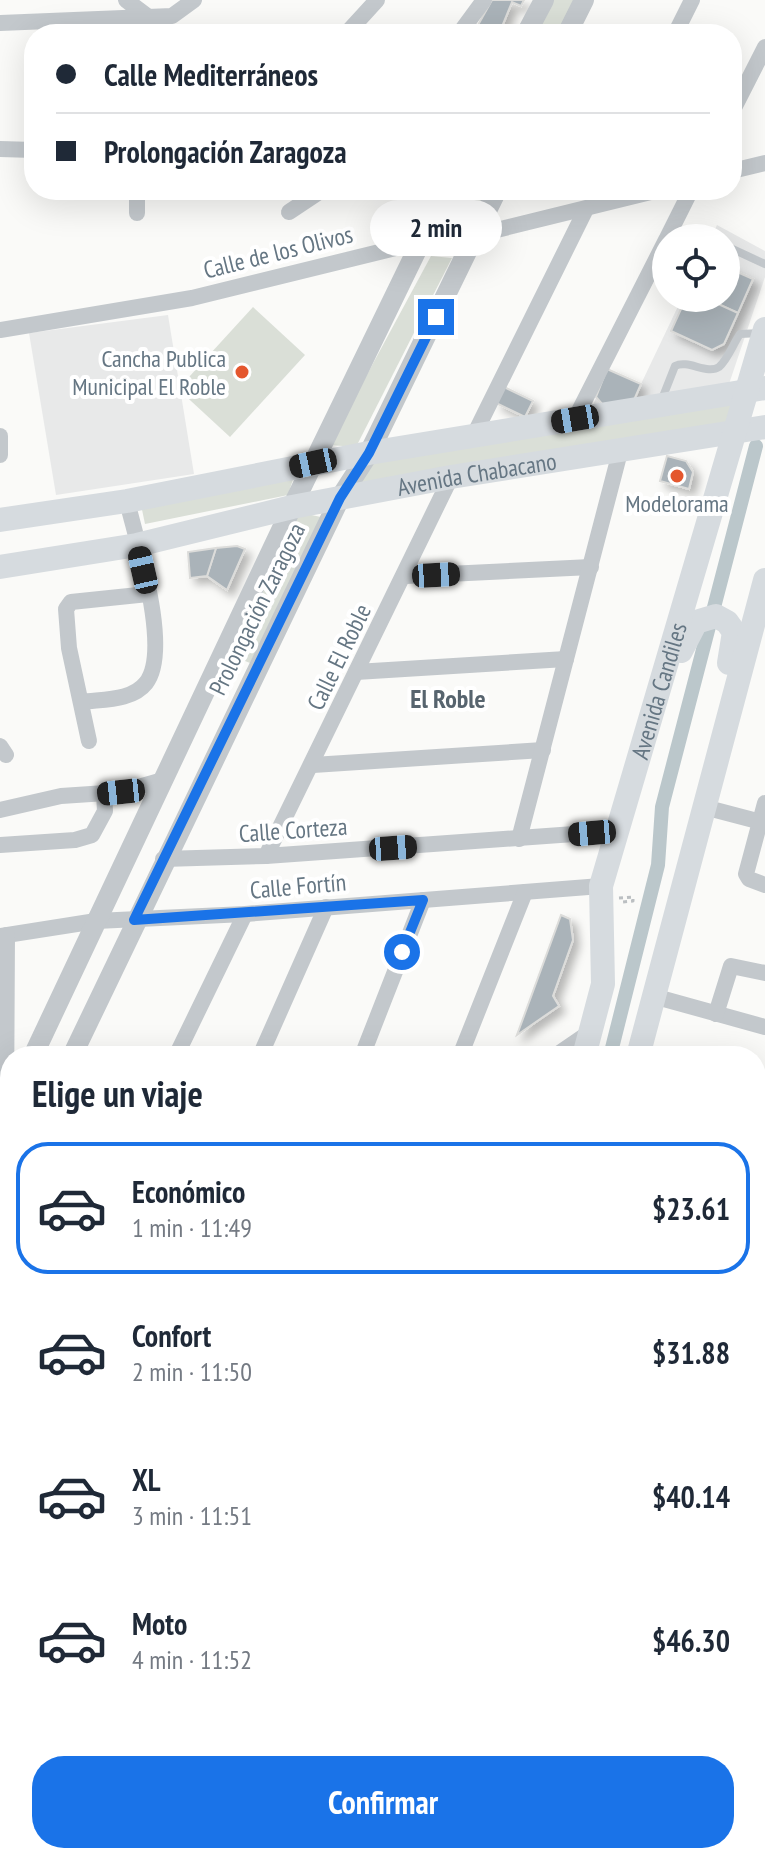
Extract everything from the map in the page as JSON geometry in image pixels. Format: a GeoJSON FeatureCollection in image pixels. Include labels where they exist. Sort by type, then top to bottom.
{"type":"FeatureCollection","features":[{"type":"Feature","properties":{"kind":"main road","name":"Avenida Candiles"},"geometry":{"type":"LineString","coordinates":[[587,1044],[603,984],[616,831],[733,433],[756,389],[764,331]]}},
{"type":"Feature","properties":{"kind":"main road","name":"Avenida Chabacano"},"geometry":{"type":"LineString","coordinates":[[0,520],[127,501],[369,453],[756,389]]}},
{"type":"Feature","properties":{"kind":"main road","name":"Avenida Chabacano"},"geometry":{"type":"LineString","coordinates":[[0,567],[137,545],[292,507],[451,477],[765,427]]}},
{"type":"Feature","properties":{"kind":"main road"},"geometry":{"type":"LineString","coordinates":[[640,1046],[728,712],[761,611],[765,580]]}},
{"type":"Feature","properties":{"kind":"main road"},"geometry":{"type":"LineString","coordinates":[[657,694],[677,662],[691,628],[700,619],[719,619],[734,636],[723,695],[728,712]]}},
{"type":"Feature","properties":{"kind":"street"},"geometry":{"type":"LineString","coordinates":[[126,0],[158,24]]}},
{"type":"Feature","properties":{"kind":"street"},"geometry":{"type":"LineString","coordinates":[[0,23],[172,16],[194,0]]}},
{"type":"Feature","properties":{"kind":"street"},"geometry":{"type":"LineString","coordinates":[[355,24],[377,0]]}},
{"type":"Feature","properties":{"kind":"street"},"geometry":{"type":"LineString","coordinates":[[466,24],[484,0]]}},
{"type":"Feature","properties":{"kind":"street"},"geometry":{"type":"LineString","coordinates":[[531,24],[544,0]]}},
{"type":"Feature","properties":{"kind":"street"},"geometry":{"type":"LineString","coordinates":[[572,24],[584,0]]}},
{"type":"Feature","properties":{"kind":"street"},"geometry":{"type":"LineString","coordinates":[[680,24],[692,0]]}},
{"type":"Feature","properties":{"kind":"street"},"geometry":{"type":"LineString","coordinates":[[742,92],[765,47]]}},
{"type":"Feature","properties":{"kind":"street"},"geometry":{"type":"LineString","coordinates":[[0,149],[24,150]]}},
{"type":"Feature","properties":{"kind":"street"},"geometry":{"type":"LineString","coordinates":[[742,169],[765,163]]}},
{"type":"Feature","properties":{"kind":"street"},"geometry":{"type":"LineString","coordinates":[[137,200],[137,213]]}},
{"type":"Feature","properties":{"kind":"street"},"geometry":{"type":"LineString","coordinates":[[289,212],[307,200]]}},
{"type":"Feature","properties":{"kind":"street","name":"Prolongación Zaragoza"},"geometry":{"type":"LineString","coordinates":[[38,1046],[441,200]]}},
{"type":"Feature","properties":{"kind":"street","name":"Prolongación Zaragoza"},"geometry":{"type":"LineString","coordinates":[[77,1046],[163,859],[340,498],[369,453],[492,200]]}},
{"type":"Feature","properties":{"kind":"street","name":"Calle de los Olivos"},"geometry":{"type":"LineString","coordinates":[[0,330],[192,298],[420,242],[476,235],[621,200]]}},
{"type":"Feature","properties":{"kind":"street"},"geometry":{"type":"LineString","coordinates":[[674,224],[686,200]]}},
{"type":"Feature","properties":{"kind":"street"},"geometry":{"type":"LineString","coordinates":[[473,437],[586,209]]}},
{"type":"Feature","properties":{"kind":"street"},"geometry":{"type":"LineString","coordinates":[[575,419],[652,268]]}},
{"type":"Feature","properties":{"kind":"street"},"geometry":{"type":"LineString","coordinates":[[0,436],[0,455]]}},
{"type":"Feature","properties":{"kind":"street"},"geometry":{"type":"LineString","coordinates":[[519,839],[620,452]]}},
{"type":"Feature","properties":{"kind":"street","name":"Calle El Roble"},"geometry":{"type":"LineString","coordinates":[[266,856],[406,576],[451,477]]}},
{"type":"Feature","properties":{"kind":"street"},"geometry":{"type":"LineString","coordinates":[[82,702],[130,695],[146,683],[156,654],[148,594],[127,501]]}},
{"type":"Feature","properties":{"kind":"street"},"geometry":{"type":"LineString","coordinates":[[406,576],[591,567]]}},
{"type":"Feature","properties":{"kind":"street"},"geometry":{"type":"LineString","coordinates":[[89,741],[69,648],[66,609],[71,602],[148,594]]}},
{"type":"Feature","properties":{"kind":"street"},"geometry":{"type":"LineString","coordinates":[[356,672],[566,659]]}},
{"type":"Feature","properties":{"kind":"street"},"geometry":{"type":"LineString","coordinates":[[313,765],[543,750]]}},
{"type":"Feature","properties":{"kind":"street"},"geometry":{"type":"LineString","coordinates":[[0,810],[61,796],[104,794],[163,780]]}},
{"type":"Feature","properties":{"kind":"street"},"geometry":{"type":"LineString","coordinates":[[0,845],[75,840],[92,835],[105,811],[104,794]]}},
{"type":"Feature","properties":{"kind":"street"},"geometry":{"type":"LineString","coordinates":[[765,803],[746,874],[749,879],[765,885]]}},
{"type":"Feature","properties":{"kind":"street"},"geometry":{"type":"LineString","coordinates":[[704,807],[762,823]]}},
{"type":"Feature","properties":{"kind":"street","name":"Calle Corteza"},"geometry":{"type":"LineString","coordinates":[[163,859],[266,856],[616,831]]}},
{"type":"Feature","properties":{"kind":"street"},"geometry":{"type":"LineString","coordinates":[[464,1046],[525,892]]}},
{"type":"Feature","properties":{"kind":"street","name":"Calle Fortín"},"geometry":{"type":"LineString","coordinates":[[3,936],[96,921],[245,914],[525,892],[610,892]]}},
{"type":"Feature","properties":{"kind":"street"},"geometry":{"type":"LineString","coordinates":[[366,1046],[423,900]]}},
{"type":"Feature","properties":{"kind":"street"},"geometry":{"type":"LineString","coordinates":[[264,1046],[326,907]]}},
{"type":"Feature","properties":{"kind":"street"},"geometry":{"type":"LineString","coordinates":[[181,1046],[245,914]]}},
{"type":"Feature","properties":{"kind":"street"},"geometry":{"type":"LineString","coordinates":[[3,936],[4,1046]]}},
{"type":"Feature","properties":{"kind":"street"},"geometry":{"type":"LineString","coordinates":[[716,1014],[731,966],[765,973]]}},
{"type":"Feature","properties":{"kind":"street"},"geometry":{"type":"LineString","coordinates":[[653,996],[765,1027]]}},
{"type":"Feature","properties":{"kind":"lane"},"geometry":{"type":"LineString","coordinates":[[740,253],[765,264]]}},
{"type":"Feature","properties":{"kind":"lane"},"geometry":{"type":"LineString","coordinates":[[660,404],[673,369],[678,364],[712,369],[719,366],[740,334],[764,331]]}},
{"type":"Feature","properties":{"kind":"path"},"geometry":{"type":"LineString","coordinates":[[610,892],[633,897],[622,905]]}},
{"type":"Feature","properties":{"kind":"shaded area"},"geometry":{"type":"Polygon","coordinates":[[[551,0],[584,0],[572,24],[539,24],[551,0]]]}},
{"type":"Feature","properties":{"kind":"shaded area"},"geometry":{"type":"Polygon","coordinates":[[[453,200],[485,200],[471,228],[437,232],[453,200]]]}},
{"type":"Feature","properties":{"kind":"shaded area"},"geometry":{"type":"Polygon","coordinates":[[[740,237],[765,251],[765,277],[729,384],[596,406],[594,403],[607,369],[641,384],[675,312],[740,312],[740,237]]]}},
{"type":"Feature","properties":{"kind":"shaded area"},"geometry":{"type":"Polygon","coordinates":[[[431,256],[452,258],[356,447],[329,445],[431,256]]]}},
{"type":"Feature","properties":{"kind":"shaded area","name":"Cancha Publica Municipal El Roble"},"geometry":{"type":"Polygon","coordinates":[[[253,307],[305,355],[230,437],[178,389],[253,307]]]}},
{"type":"Feature","properties":{"kind":"shaded area"},"geometry":{"type":"Polygon","coordinates":[[[168,315],[194,474],[56,495],[29,333],[168,315]]]}},
{"type":"Feature","properties":{"kind":"shaded area"},"geometry":{"type":"Polygon","coordinates":[[[737,396],[730,426],[351,491],[371,456],[737,396]]]}},
{"type":"Feature","properties":{"kind":"shaded area"},"geometry":{"type":"Polygon","coordinates":[[[295,473],[288,495],[145,524],[140,500],[295,473]]]}},
{"type":"Feature","properties":{"kind":"shaded area"},"geometry":{"type":"Polygon","coordinates":[[[297,512],[321,517],[250,663],[235,657],[297,512]]]}},
{"type":"Feature","properties":{"kind":"building"},"geometry":{"type":"Polygon","coordinates":[[[492,0],[524,0],[521,6],[512,2],[503,24],[479,24],[492,0]]]}},
{"type":"Feature","properties":{"kind":"building"},"geometry":{"type":"Polygon","coordinates":[[[740,273],[753,279],[740,308],[740,273]]]}},
{"type":"Feature","properties":{"kind":"building"},"geometry":{"type":"Polygon","coordinates":[[[680,312],[738,313],[724,344],[712,350],[671,331],[680,312]]]}},
{"type":"Feature","properties":{"kind":"building"},"geometry":{"type":"Polygon","coordinates":[[[607,369],[641,384],[634,400],[603,405],[596,397],[607,369]]]}},
{"type":"Feature","properties":{"kind":"building"},"geometry":{"type":"Polygon","coordinates":[[[504,387],[533,401],[525,417],[496,403],[504,387]]]}},
{"type":"Feature","properties":{"kind":"building","name":"Modelorama"},"geometry":{"type":"Polygon","coordinates":[[[667,456],[686,461],[693,472],[689,489],[660,481],[667,456]]]}},
{"type":"Feature","properties":{"kind":"building"},"geometry":{"type":"Polygon","coordinates":[[[237,546],[245,549],[227,590],[207,576],[216,548],[237,546]]]}},
{"type":"Feature","properties":{"kind":"building"},"geometry":{"type":"Polygon","coordinates":[[[216,548],[207,576],[190,578],[188,552],[216,548]]]}},
{"type":"Feature","properties":{"kind":"building"},"geometry":{"type":"Polygon","coordinates":[[[561,915],[570,919],[573,940],[553,996],[559,1006],[517,1035],[561,915]]]}},
{"type":"Feature","properties":{"kind":"waterway"},"geometry":{"type":"LineString","coordinates":[[613,1046],[658,865],[662,807],[756,446]]}},
{"type":"Feature","properties":{"kind":"place","name":"Cancha Publica Municipal El Roble"},"geometry":{"type":"Point","coordinates":[242,372]}},
{"type":"Feature","properties":{"kind":"place","name":"Modelorama"},"geometry":{"type":"Point","coordinates":[677,476]}},
{"type":"Feature","properties":{"kind":"district","name":"El Roble"},"geometry":{"type":"Point","coordinates":[448,698]}},
{"type":"Feature","properties":{"kind":"route"},"geometry":{"type":"LineString","coordinates":[[402,952],[423,900],[134,920],[340,498],[369,453],[436,317]]}}]}
